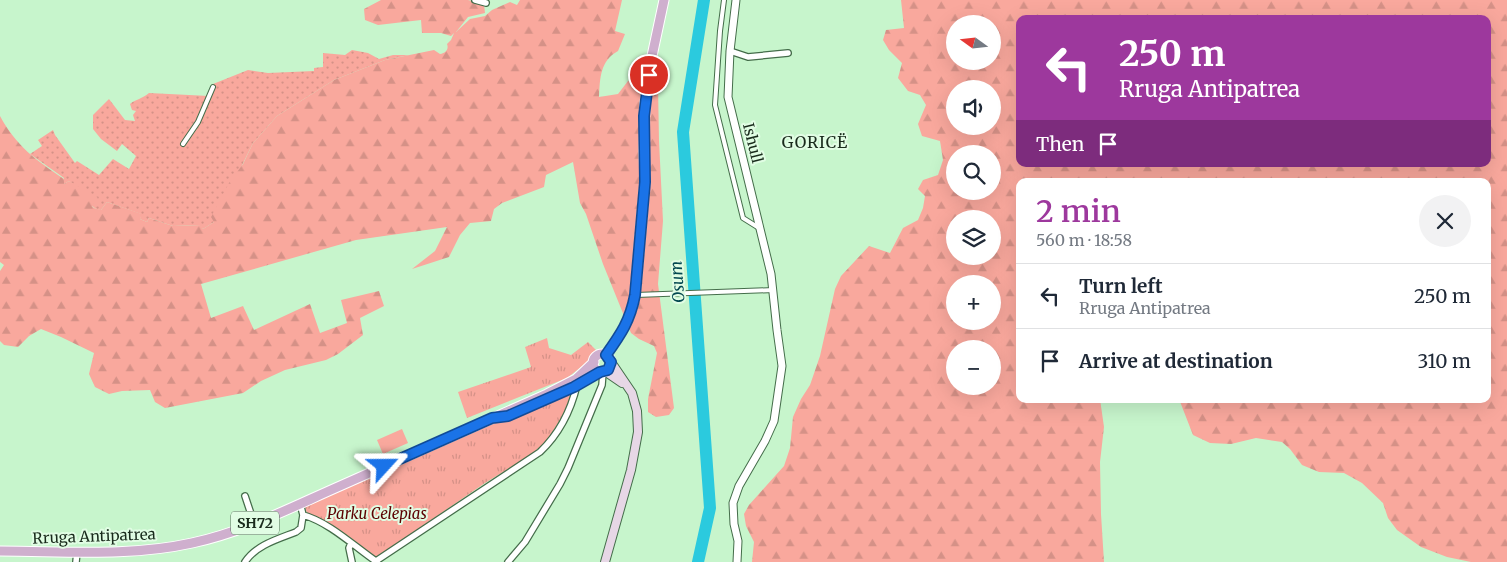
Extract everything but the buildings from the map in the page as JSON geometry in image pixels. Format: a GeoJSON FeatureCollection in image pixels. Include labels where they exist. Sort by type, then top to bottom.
{"type":"FeatureCollection","features":[{"type":"Feature","properties":{"kind":"main road","name":"Rruga Antipatrea"},"geometry":{"type":"LineString","coordinates":[[492,418],[508,416],[610,368],[608,358],[632,313],[635,295],[645,182],[645,102],[652,56],[664,0]]}},
{"type":"Feature","properties":{"kind":"main road","name":"Rruga Antipatrea"},"geometry":{"type":"LineString","coordinates":[[0,551],[127,551],[182,545],[205,540],[300,504],[569,384],[584,373],[597,356],[608,358]]}},
{"type":"Feature","properties":{"kind":"main road"},"geometry":{"type":"LineString","coordinates":[[605,562],[631,470],[638,432],[637,411],[628,386],[608,358]]}},
{"type":"Feature","properties":{"kind":"main road"},"geometry":{"type":"LineString","coordinates":[[594,362],[595,368],[628,386]]}},
{"type":"Feature","properties":{"kind":"street"},"geometry":{"type":"LineString","coordinates":[[475,0],[486,3]]}},
{"type":"Feature","properties":{"kind":"street"},"geometry":{"type":"LineString","coordinates":[[724,0],[720,31],[716,105],[743,218],[761,229]]}},
{"type":"Feature","properties":{"kind":"street","name":"Ishull"},"geometry":{"type":"LineString","coordinates":[[736,0],[730,51],[728,97],[774,290],[777,330],[782,358],[776,411],[770,432],[739,486],[733,503],[734,524],[738,541],[737,562]]}},
{"type":"Feature","properties":{"kind":"street"},"geometry":{"type":"LineString","coordinates":[[730,51],[748,57],[788,53]]}},
{"type":"Feature","properties":{"kind":"street"},"geometry":{"type":"LineString","coordinates":[[183,144],[198,122],[213,87]]}},
{"type":"Feature","properties":{"kind":"street"},"geometry":{"type":"LineString","coordinates":[[635,295],[774,290]]}},
{"type":"Feature","properties":{"kind":"street"},"geometry":{"type":"LineString","coordinates":[[508,562],[525,542],[568,468],[602,385],[602,372]]}},
{"type":"Feature","properties":{"kind":"street"},"geometry":{"type":"LineString","coordinates":[[303,515],[322,523],[377,562],[540,452],[552,439],[571,406],[577,385]]}},
{"type":"Feature","properties":{"kind":"street"},"geometry":{"type":"LineString","coordinates":[[246,496],[254,523]]}},
{"type":"Feature","properties":{"kind":"street"},"geometry":{"type":"LineString","coordinates":[[245,562],[253,552],[261,547],[301,528],[303,515],[300,504]]}},
{"type":"Feature","properties":{"kind":"street"},"geometry":{"type":"LineString","coordinates":[[351,543],[349,548],[352,562]]}},
{"type":"Feature","properties":{"kind":"street"},"geometry":{"type":"LineString","coordinates":[[76,562],[77,552]]}},
{"type":"Feature","properties":{"kind":"green space"},"geometry":{"type":"Polygon","coordinates":[[[381,0],[468,0],[484,4],[485,13],[468,17],[456,32],[470,19],[485,16],[492,10],[510,2],[517,5],[520,0],[622,0],[615,31],[625,34],[618,51],[604,65],[599,97],[618,94],[628,81],[639,83],[653,82],[658,85],[663,221],[658,284],[674,408],[669,415],[656,417],[648,412],[648,399],[657,353],[654,346],[631,333],[603,264],[586,214],[580,203],[573,162],[546,175],[544,187],[502,203],[494,209],[491,221],[470,223],[460,235],[449,257],[412,269],[435,251],[447,227],[356,240],[201,284],[211,318],[243,306],[254,330],[310,304],[320,333],[347,323],[341,300],[379,291],[384,306],[360,318],[363,335],[338,354],[326,360],[285,370],[261,381],[243,393],[165,408],[155,402],[150,390],[122,391],[109,394],[95,387],[89,374],[94,353],[61,337],[41,329],[29,336],[18,347],[4,345],[0,341],[0,271],[4,265],[0,262],[0,116],[6,127],[20,144],[36,159],[64,179],[64,184],[69,181],[98,198],[92,206],[94,208],[101,210],[107,202],[142,214],[140,219],[147,222],[149,218],[173,226],[201,225],[203,229],[214,222],[211,217],[229,183],[243,164],[253,143],[277,116],[334,80],[385,60],[434,50],[440,54],[444,53],[448,48],[447,44],[454,33],[451,36],[441,33],[422,33],[421,20],[378,25],[365,20],[364,9],[381,0]]]}},
{"type":"Feature","properties":{"kind":"green space"},"geometry":{"type":"Polygon","coordinates":[[[901,0],[1507,0],[1507,562],[1471,562],[1447,557],[1421,547],[1397,530],[1388,518],[1383,503],[1362,483],[1344,473],[1319,472],[1302,465],[1282,442],[1256,438],[1231,444],[1210,443],[1193,435],[1181,403],[1491,403],[1491,178],[1016,178],[1016,403],[1101,403],[1104,427],[1100,462],[1104,562],[752,562],[754,542],[746,526],[744,514],[749,505],[784,466],[790,448],[793,417],[810,385],[820,356],[835,289],[841,276],[869,246],[890,253],[903,228],[918,220],[925,196],[918,189],[923,180],[938,175],[943,160],[940,141],[922,136],[918,124],[926,105],[920,95],[908,91],[898,78],[902,63],[889,50],[883,40],[886,30],[904,28],[901,0]]]}},
{"type":"Feature","properties":{"kind":"green space"},"geometry":{"type":"Polygon","coordinates":[[[352,50],[368,53],[379,59],[393,55],[409,55],[385,60],[334,80],[277,116],[253,143],[214,222],[203,229],[200,225],[173,226],[149,218],[147,222],[140,219],[141,214],[107,202],[101,210],[97,209],[89,203],[73,184],[69,181],[64,184],[64,178],[30,154],[42,146],[38,140],[53,130],[75,163],[77,161],[99,175],[113,159],[129,169],[136,156],[122,144],[117,151],[101,139],[93,129],[93,115],[109,99],[125,120],[135,121],[133,115],[136,111],[132,110],[130,104],[149,93],[209,96],[213,84],[248,70],[268,73],[314,71],[314,68],[323,67],[323,53],[345,55],[352,50]]]}},
{"type":"Feature","properties":{"kind":"green space"},"geometry":{"type":"Polygon","coordinates":[[[547,338],[549,348],[571,355],[588,342],[599,353],[567,378],[467,418],[458,392],[531,367],[525,347],[547,338]]]}},
{"type":"Feature","properties":{"kind":"green space","name":"Parku Celepias"},"geometry":{"type":"Polygon","coordinates":[[[573,391],[569,405],[547,441],[529,456],[485,483],[376,558],[320,518],[307,513],[304,505],[491,422],[497,422],[573,391]]]}},
{"type":"Feature","properties":{"kind":"green space"},"geometry":{"type":"Polygon","coordinates":[[[402,429],[408,443],[383,454],[377,440],[402,429]]]}},
{"type":"Feature","properties":{"kind":"waterway","name":"Osum"},"geometry":{"type":"LineString","coordinates":[[698,562],[710,508],[683,132],[704,0]]}},
{"type":"Feature","properties":{"kind":"district","name":"GORICË"},"geometry":{"type":"Point","coordinates":[815,142]}},
{"type":"Feature","properties":{"kind":"route"},"geometry":{"type":"LineString","coordinates":[[384,466],[492,418],[508,416],[545,401],[600,372],[606,372],[610,368],[611,362],[606,355],[621,336],[627,324],[632,313],[635,295],[645,182],[644,116],[649,75]]}}]}
